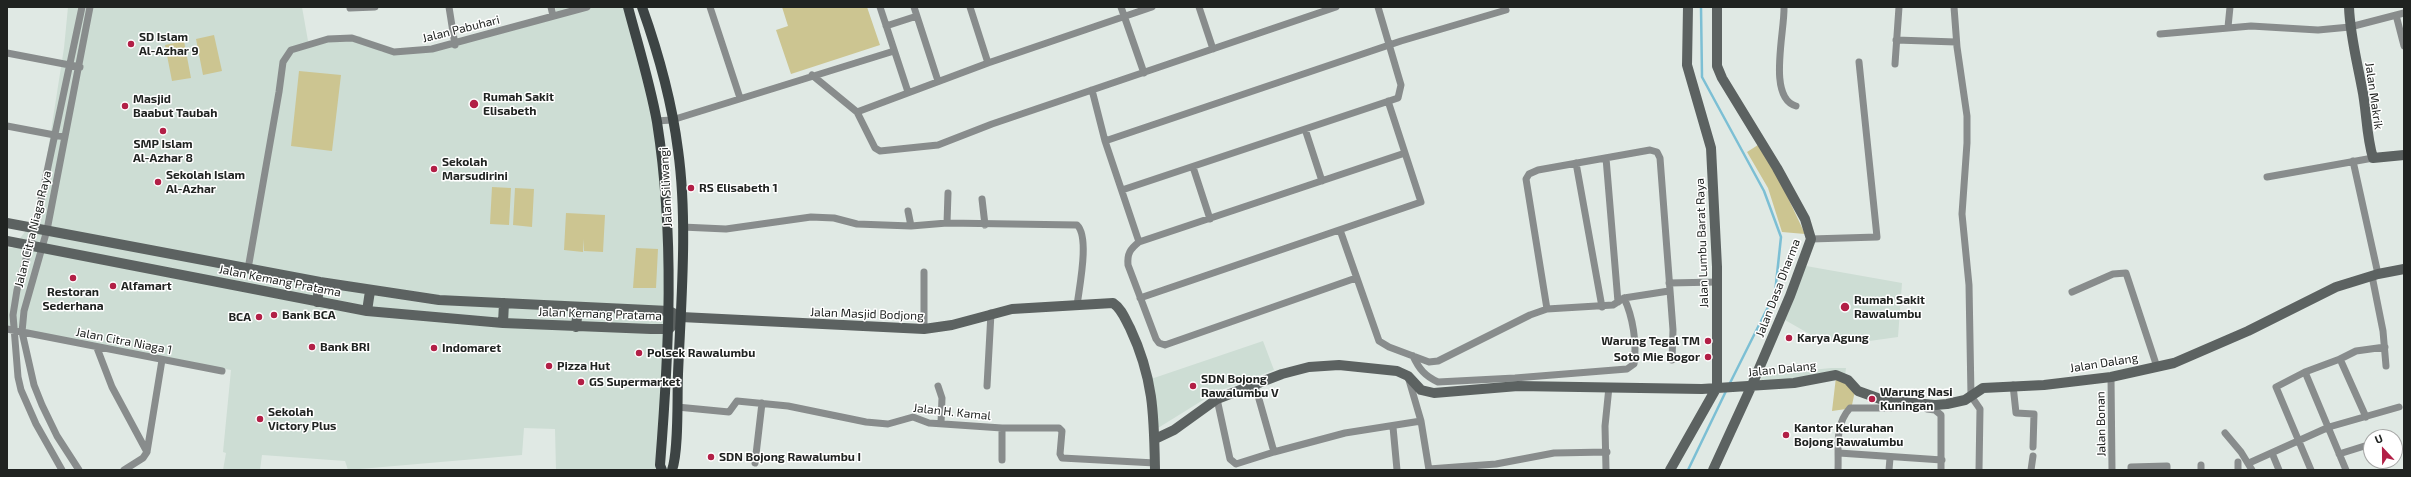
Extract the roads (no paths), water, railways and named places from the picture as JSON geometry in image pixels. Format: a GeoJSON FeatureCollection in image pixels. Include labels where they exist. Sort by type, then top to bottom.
{"type":"FeatureCollection","features":[{"type":"Feature","properties":{"kind":"main road","name":"Jalan Siliwangi"},"geometry":{"type":"LineString","coordinates":[[628,7],[646,71],[656,120],[668,228],[669,329],[660,466],[662,470]]}},
{"type":"Feature","properties":{"kind":"main road","name":"Jalan Siliwangi"},"geometry":{"type":"LineString","coordinates":[[642,7],[672,120],[678,152],[682,227],[681,317],[677,407],[672,470]]}},
{"type":"Feature","properties":{"kind":"street","name":"Jalan Citra Niaga Raya"},"geometry":{"type":"LineString","coordinates":[[62,470],[36,424],[21,390],[10,330],[17,290],[35,228],[68,63],[82,7]]}},
{"type":"Feature","properties":{"kind":"street","name":"Jalan Citra Niaga Raya"},"geometry":{"type":"LineString","coordinates":[[79,470],[58,436],[42,405],[34,385],[22,332],[24,311],[47,230],[80,67],[90,7]]}},
{"type":"Feature","properties":{"kind":"street"},"geometry":{"type":"LineString","coordinates":[[350,8],[375,7]]}},
{"type":"Feature","properties":{"kind":"street"},"geometry":{"type":"LineString","coordinates":[[449,7],[455,44]]}},
{"type":"Feature","properties":{"kind":"street"},"geometry":{"type":"LineString","coordinates":[[551,7],[553,16]]}},
{"type":"Feature","properties":{"kind":"street","name":"Jalan Pabuhari"},"geometry":{"type":"LineString","coordinates":[[248,269],[280,92],[285,56],[291,50],[328,39],[352,38],[394,52],[416,51],[455,44],[587,7]]}},
{"type":"Feature","properties":{"kind":"street"},"geometry":{"type":"LineString","coordinates":[[710,7],[740,98]]}},
{"type":"Feature","properties":{"kind":"street"},"geometry":{"type":"LineString","coordinates":[[880,7],[908,92]]}},
{"type":"Feature","properties":{"kind":"street"},"geometry":{"type":"LineString","coordinates":[[914,7],[938,81]]}},
{"type":"Feature","properties":{"kind":"street"},"geometry":{"type":"LineString","coordinates":[[970,7],[988,62]]}},
{"type":"Feature","properties":{"kind":"street"},"geometry":{"type":"LineString","coordinates":[[1121,7],[1144,73]]}},
{"type":"Feature","properties":{"kind":"street"},"geometry":{"type":"LineString","coordinates":[[856,112],[988,62],[1152,7]]}},
{"type":"Feature","properties":{"kind":"street"},"geometry":{"type":"LineString","coordinates":[[1199,7],[1213,49]]}},
{"type":"Feature","properties":{"kind":"street"},"geometry":{"type":"LineString","coordinates":[[812,75],[856,112],[875,148],[880,151],[938,145],[1092,90],[1336,7]]}},
{"type":"Feature","properties":{"kind":"street"},"geometry":{"type":"LineString","coordinates":[[1122,190],[1398,98],[1401,85],[1378,7]]}},
{"type":"Feature","properties":{"kind":"street","name":"Jalan Lumbu Barat Raya"},"geometry":{"type":"LineString","coordinates":[[1670,470],[1721,387],[1711,148],[1687,65],[1688,7]]}},
{"type":"Feature","properties":{"kind":"street","name":"Jalan Dasa Dharma"},"geometry":{"type":"LineString","coordinates":[[1713,470],[1752,385],[1790,296],[1811,238],[1805,219],[1777,168],[1722,78],[1717,66],[1717,7]]}},
{"type":"Feature","properties":{"kind":"street"},"geometry":{"type":"LineString","coordinates":[[1784,7],[1779,86],[1788,104],[1796,106]]}},
{"type":"Feature","properties":{"kind":"street"},"geometry":{"type":"LineString","coordinates":[[1895,64],[1899,7]]}},
{"type":"Feature","properties":{"kind":"street"},"geometry":{"type":"LineString","coordinates":[[1954,7],[1956,42],[1967,116],[1967,143],[1962,214],[1969,285],[1971,396],[1980,410],[1979,470]]}},
{"type":"Feature","properties":{"kind":"street"},"geometry":{"type":"LineString","coordinates":[[2228,27],[2230,7]]}},
{"type":"Feature","properties":{"kind":"street","name":"Jalan Makrik"},"geometry":{"type":"LineString","coordinates":[[2349,7],[2350,27],[2362,90],[2366,127],[2372,158]]}},
{"type":"Feature","properties":{"kind":"street"},"geometry":{"type":"LineString","coordinates":[[1106,141],[1390,45],[1506,10]]}},
{"type":"Feature","properties":{"kind":"street"},"geometry":{"type":"LineString","coordinates":[[2160,34],[2251,26],[2318,30],[2350,27],[2404,13]]}},
{"type":"Feature","properties":{"kind":"street"},"geometry":{"type":"LineString","coordinates":[[2396,15],[2404,46]]}},
{"type":"Feature","properties":{"kind":"street"},"geometry":{"type":"LineString","coordinates":[[886,26],[917,16]]}},
{"type":"Feature","properties":{"kind":"street"},"geometry":{"type":"LineString","coordinates":[[1896,40],[1956,42]]}},
{"type":"Feature","properties":{"kind":"street"},"geometry":{"type":"LineString","coordinates":[[656,120],[672,120],[812,75],[894,51]]}},
{"type":"Feature","properties":{"kind":"street"},"geometry":{"type":"LineString","coordinates":[[7,53],[68,63],[80,67]]}},
{"type":"Feature","properties":{"kind":"street"},"geometry":{"type":"LineString","coordinates":[[1811,238],[1877,237],[1858,62]]}},
{"type":"Feature","properties":{"kind":"street"},"geometry":{"type":"LineString","coordinates":[[1092,90],[1106,141],[1138,242]]}},
{"type":"Feature","properties":{"kind":"street"},"geometry":{"type":"LineString","coordinates":[[1140,298],[1421,202],[1388,101]]}},
{"type":"Feature","properties":{"kind":"street"},"geometry":{"type":"LineString","coordinates":[[7,126],[53,136],[65,137]]}},
{"type":"Feature","properties":{"kind":"street"},"geometry":{"type":"LineString","coordinates":[[1305,129],[1322,181]]}},
{"type":"Feature","properties":{"kind":"street"},"geometry":{"type":"LineString","coordinates":[[1547,309],[1526,179],[1529,174],[1538,170],[1650,150],[1656,152],[1659,154],[1673,330],[1672,360]]}},
{"type":"Feature","properties":{"kind":"street"},"geometry":{"type":"LineString","coordinates":[[1356,278],[1165,345],[1159,343],[1156,339],[1140,298],[1127,257],[1131,248],[1138,242],[1405,153]]}},
{"type":"Feature","properties":{"kind":"street"},"geometry":{"type":"LineString","coordinates":[[2267,178],[2353,160],[2404,155]]}},
{"type":"Feature","properties":{"kind":"street"},"geometry":{"type":"LineString","coordinates":[[1413,356],[1418,367],[1429,378],[1438,382],[1515,378],[1627,369],[1634,364],[1635,354],[1630,311],[1622,300],[1606,158]]}},
{"type":"Feature","properties":{"kind":"street"},"geometry":{"type":"LineString","coordinates":[[2353,160],[2375,275],[2385,347],[2386,366]]}},
{"type":"Feature","properties":{"kind":"street"},"geometry":{"type":"LineString","coordinates":[[1576,163],[1602,307]]}},
{"type":"Feature","properties":{"kind":"street"},"geometry":{"type":"LineString","coordinates":[[1193,167],[1210,219]]}},
{"type":"Feature","properties":{"kind":"street"},"geometry":{"type":"LineString","coordinates":[[947,223],[948,193]]}},
{"type":"Feature","properties":{"kind":"street"},"geometry":{"type":"LineString","coordinates":[[982,199],[985,225]]}},
{"type":"Feature","properties":{"kind":"street"},"geometry":{"type":"LineString","coordinates":[[908,211],[910,226]]}},
{"type":"Feature","properties":{"kind":"street"},"geometry":{"type":"LineString","coordinates":[[682,227],[726,229],[811,217],[834,218],[857,224],[910,226],[947,223],[985,225],[1077,225],[1081,229],[1084,240],[1077,306]]}},
{"type":"Feature","properties":{"kind":"street","name":"Jalan Kemang Pratama"},"geometry":{"type":"LineString","coordinates":[[7,223],[370,291],[439,300],[578,308],[669,311],[681,317],[669,329],[651,329],[503,323],[367,311],[7,241]]}},
{"type":"Feature","properties":{"kind":"street"},"geometry":{"type":"LineString","coordinates":[[1340,230],[1379,341],[1429,362],[1438,361],[1530,315],[1547,309],[1602,307],[1669,287],[1717,282]]}},
{"type":"Feature","properties":{"kind":"street","name":"Jalan Dalang"},"geometry":{"type":"LineString","coordinates":[[1155,439],[1174,430],[1217,399],[1282,374],[1309,367],[1339,365],[1397,371],[1408,376],[1421,390],[1434,393],[1518,386],[1702,389],[1794,383],[1836,375],[1848,380],[1858,391],[1883,400],[1935,405],[1962,401],[1979,389],[2013,385],[2044,385],[2112,377],[2174,363],[2248,331],[2336,287],[2375,275],[2404,269]]}},
{"type":"Feature","properties":{"kind":"street"},"geometry":{"type":"LineString","coordinates":[[924,272],[924,329]]}},
{"type":"Feature","properties":{"kind":"street"},"geometry":{"type":"LineString","coordinates":[[2072,292],[2113,274],[2126,273],[2157,367]]}},
{"type":"Feature","properties":{"kind":"street"},"geometry":{"type":"LineString","coordinates":[[317,302],[320,282]]}},
{"type":"Feature","properties":{"kind":"street"},"geometry":{"type":"LineString","coordinates":[[367,311],[370,291]]}},
{"type":"Feature","properties":{"kind":"street","name":"Jalan Masjid Bodjong"},"geometry":{"type":"LineString","coordinates":[[681,317],[924,329],[952,325],[991,313],[1012,309],[1113,303],[1121,309],[1148,374],[1155,439],[1155,467]]}},
{"type":"Feature","properties":{"kind":"street"},"geometry":{"type":"LineString","coordinates":[[503,323],[504,304]]}},
{"type":"Feature","properties":{"kind":"street"},"geometry":{"type":"LineString","coordinates":[[576,327],[578,308]]}},
{"type":"Feature","properties":{"kind":"street"},"geometry":{"type":"LineString","coordinates":[[651,311],[651,329]]}},
{"type":"Feature","properties":{"kind":"street"},"geometry":{"type":"LineString","coordinates":[[987,386],[991,313]]}},
{"type":"Feature","properties":{"kind":"street","name":"Jalan Citra Niaga 1"},"geometry":{"type":"LineString","coordinates":[[10,330],[97,348],[222,370]]}},
{"type":"Feature","properties":{"kind":"street"},"geometry":{"type":"LineString","coordinates":[[2311,470],[2297,441],[2276,387],[2306,372],[2356,351],[2385,347]]}},
{"type":"Feature","properties":{"kind":"street"},"geometry":{"type":"LineString","coordinates":[[97,348],[112,387],[146,452]]}},
{"type":"Feature","properties":{"kind":"street"},"geometry":{"type":"LineString","coordinates":[[2340,359],[2366,417]]}},
{"type":"Feature","properties":{"kind":"street"},"geometry":{"type":"LineString","coordinates":[[124,470],[143,458],[146,452],[162,360]]}},
{"type":"Feature","properties":{"kind":"street"},"geometry":{"type":"LineString","coordinates":[[2306,372],[2346,470]]}},
{"type":"Feature","properties":{"kind":"street"},"geometry":{"type":"LineString","coordinates":[[1408,376],[1421,421],[1429,470],[1496,464],[1554,453],[1607,452]]}},
{"type":"Feature","properties":{"kind":"street","name":"Jalan Bonan"},"geometry":{"type":"LineString","coordinates":[[2112,377],[2112,470]]}},
{"type":"Feature","properties":{"kind":"street"},"geometry":{"type":"LineString","coordinates":[[1256,385],[1274,452]]}},
{"type":"Feature","properties":{"kind":"street"},"geometry":{"type":"LineString","coordinates":[[2013,385],[2016,413],[2034,414],[2033,447]]}},
{"type":"Feature","properties":{"kind":"street"},"geometry":{"type":"LineString","coordinates":[[938,386],[942,398],[941,423]]}},
{"type":"Feature","properties":{"kind":"street"},"geometry":{"type":"LineString","coordinates":[[1606,470],[1608,387]]}},
{"type":"Feature","properties":{"kind":"street"},"geometry":{"type":"LineString","coordinates":[[1217,399],[1232,462],[1241,464],[1274,452],[1345,433],[1421,421]]}},
{"type":"Feature","properties":{"kind":"street","name":"Jalan H. Kamal"},"geometry":{"type":"LineString","coordinates":[[677,407],[729,412],[737,401],[788,406],[866,422],[888,424],[913,417],[929,423],[1002,428],[1060,428],[1060,454],[1064,459],[1155,467]]}},
{"type":"Feature","properties":{"kind":"street"},"geometry":{"type":"LineString","coordinates":[[755,463],[762,404]]}},
{"type":"Feature","properties":{"kind":"street"},"geometry":{"type":"LineString","coordinates":[[1838,470],[1839,424],[1850,408],[1904,407],[1939,412],[1942,419],[1941,470]]}},
{"type":"Feature","properties":{"kind":"street"},"geometry":{"type":"LineString","coordinates":[[2249,463],[2329,427],[2399,407]]}},
{"type":"Feature","properties":{"kind":"street"},"geometry":{"type":"LineString","coordinates":[[1393,426],[1397,470]]}},
{"type":"Feature","properties":{"kind":"street"},"geometry":{"type":"LineString","coordinates":[[1002,428],[1002,460]]}},
{"type":"Feature","properties":{"kind":"street"},"geometry":{"type":"LineString","coordinates":[[2225,433],[2249,463],[2252,470]]}},
{"type":"Feature","properties":{"kind":"street"},"geometry":{"type":"LineString","coordinates":[[2340,454],[2363,447]]}},
{"type":"Feature","properties":{"kind":"street"},"geometry":{"type":"LineString","coordinates":[[1839,453],[1890,458],[1942,460]]}},
{"type":"Feature","properties":{"kind":"street"},"geometry":{"type":"LineString","coordinates":[[2272,453],[2279,470]]}},
{"type":"Feature","properties":{"kind":"street"},"geometry":{"type":"LineString","coordinates":[[2032,456],[2032,470]]}},
{"type":"Feature","properties":{"kind":"street"},"geometry":{"type":"LineString","coordinates":[[1889,470],[1890,458]]}},
{"type":"Feature","properties":{"kind":"street"},"geometry":{"type":"LineString","coordinates":[[2238,462],[2238,470]]}},
{"type":"Feature","properties":{"kind":"street"},"geometry":{"type":"LineString","coordinates":[[2131,470],[2131,467],[2167,466],[2167,470]]}},
{"type":"Feature","properties":{"kind":"waterway"},"geometry":{"type":"LineString","coordinates":[[1701,7],[1702,77],[1764,191],[1781,237],[1775,293],[1729,385]]}},
{"type":"Feature","properties":{"kind":"waterway"},"geometry":{"type":"LineString","coordinates":[[1688,470],[1727,389]]}},
{"type":"Feature","properties":{"kind":"place","name":"SD Islam Al-Azhar 9"},"geometry":{"type":"Point","coordinates":[131,44]}},
{"type":"Feature","properties":{"kind":"place","name":"Rumah Sakit Elisabeth"},"geometry":{"type":"Point","coordinates":[474,104]}},
{"type":"Feature","properties":{"kind":"place","name":"Masjid Baabut Taubah"},"geometry":{"type":"Point","coordinates":[125,106]}},
{"type":"Feature","properties":{"kind":"place","name":"SMP Islam Al-Azhar 8"},"geometry":{"type":"Point","coordinates":[163,131]}},
{"type":"Feature","properties":{"kind":"place","name":"Sekolah Marsudirini"},"geometry":{"type":"Point","coordinates":[434,169]}},
{"type":"Feature","properties":{"kind":"place","name":"Sekolah Islam Al-Azhar"},"geometry":{"type":"Point","coordinates":[158,182]}},
{"type":"Feature","properties":{"kind":"place","name":"RS Elisabeth 1"},"geometry":{"type":"Point","coordinates":[691,188]}},
{"type":"Feature","properties":{"kind":"place","name":"Restoran Sederhana"},"geometry":{"type":"Point","coordinates":[73,278]}},
{"type":"Feature","properties":{"kind":"place","name":"Alfamart"},"geometry":{"type":"Point","coordinates":[113,286]}},
{"type":"Feature","properties":{"kind":"place","name":"Rumah Sakit Rawalumbu"},"geometry":{"type":"Point","coordinates":[1845,307]}},
{"type":"Feature","properties":{"kind":"place","name":"Bank BCA"},"geometry":{"type":"Point","coordinates":[274,315]}},
{"type":"Feature","properties":{"kind":"place","name":"BCA"},"geometry":{"type":"Point","coordinates":[259,317]}},
{"type":"Feature","properties":{"kind":"place","name":"Karya Agung"},"geometry":{"type":"Point","coordinates":[1789,338]}},
{"type":"Feature","properties":{"kind":"place","name":"Warung Tegal TM"},"geometry":{"type":"Point","coordinates":[1708,341]}},
{"type":"Feature","properties":{"kind":"place","name":"Bank BRI"},"geometry":{"type":"Point","coordinates":[312,347]}},
{"type":"Feature","properties":{"kind":"place","name":"Indomaret"},"geometry":{"type":"Point","coordinates":[434,348]}},
{"type":"Feature","properties":{"kind":"place","name":"Polsek Rawalumbu"},"geometry":{"type":"Point","coordinates":[639,353]}},
{"type":"Feature","properties":{"kind":"place","name":"Soto Mie Bogor"},"geometry":{"type":"Point","coordinates":[1708,357]}},
{"type":"Feature","properties":{"kind":"place","name":"Pizza Hut"},"geometry":{"type":"Point","coordinates":[549,366]}},
{"type":"Feature","properties":{"kind":"place","name":"GS Supermarket"},"geometry":{"type":"Point","coordinates":[581,382]}},
{"type":"Feature","properties":{"kind":"place","name":"SDN Bojong Rawalumbu V"},"geometry":{"type":"Point","coordinates":[1193,386]}},
{"type":"Feature","properties":{"kind":"place","name":"Warung Nasi Kuningan"},"geometry":{"type":"Point","coordinates":[1872,399]}},
{"type":"Feature","properties":{"kind":"place","name":"Sekolah Victory Plus"},"geometry":{"type":"Point","coordinates":[260,419]}},
{"type":"Feature","properties":{"kind":"place","name":"Kantor Kelurahan Bojong Rawalumbu"},"geometry":{"type":"Point","coordinates":[1786,435]}},
{"type":"Feature","properties":{"kind":"place","name":"SDN Bojong Rawalumbu I"},"geometry":{"type":"Point","coordinates":[711,457]}}]}
